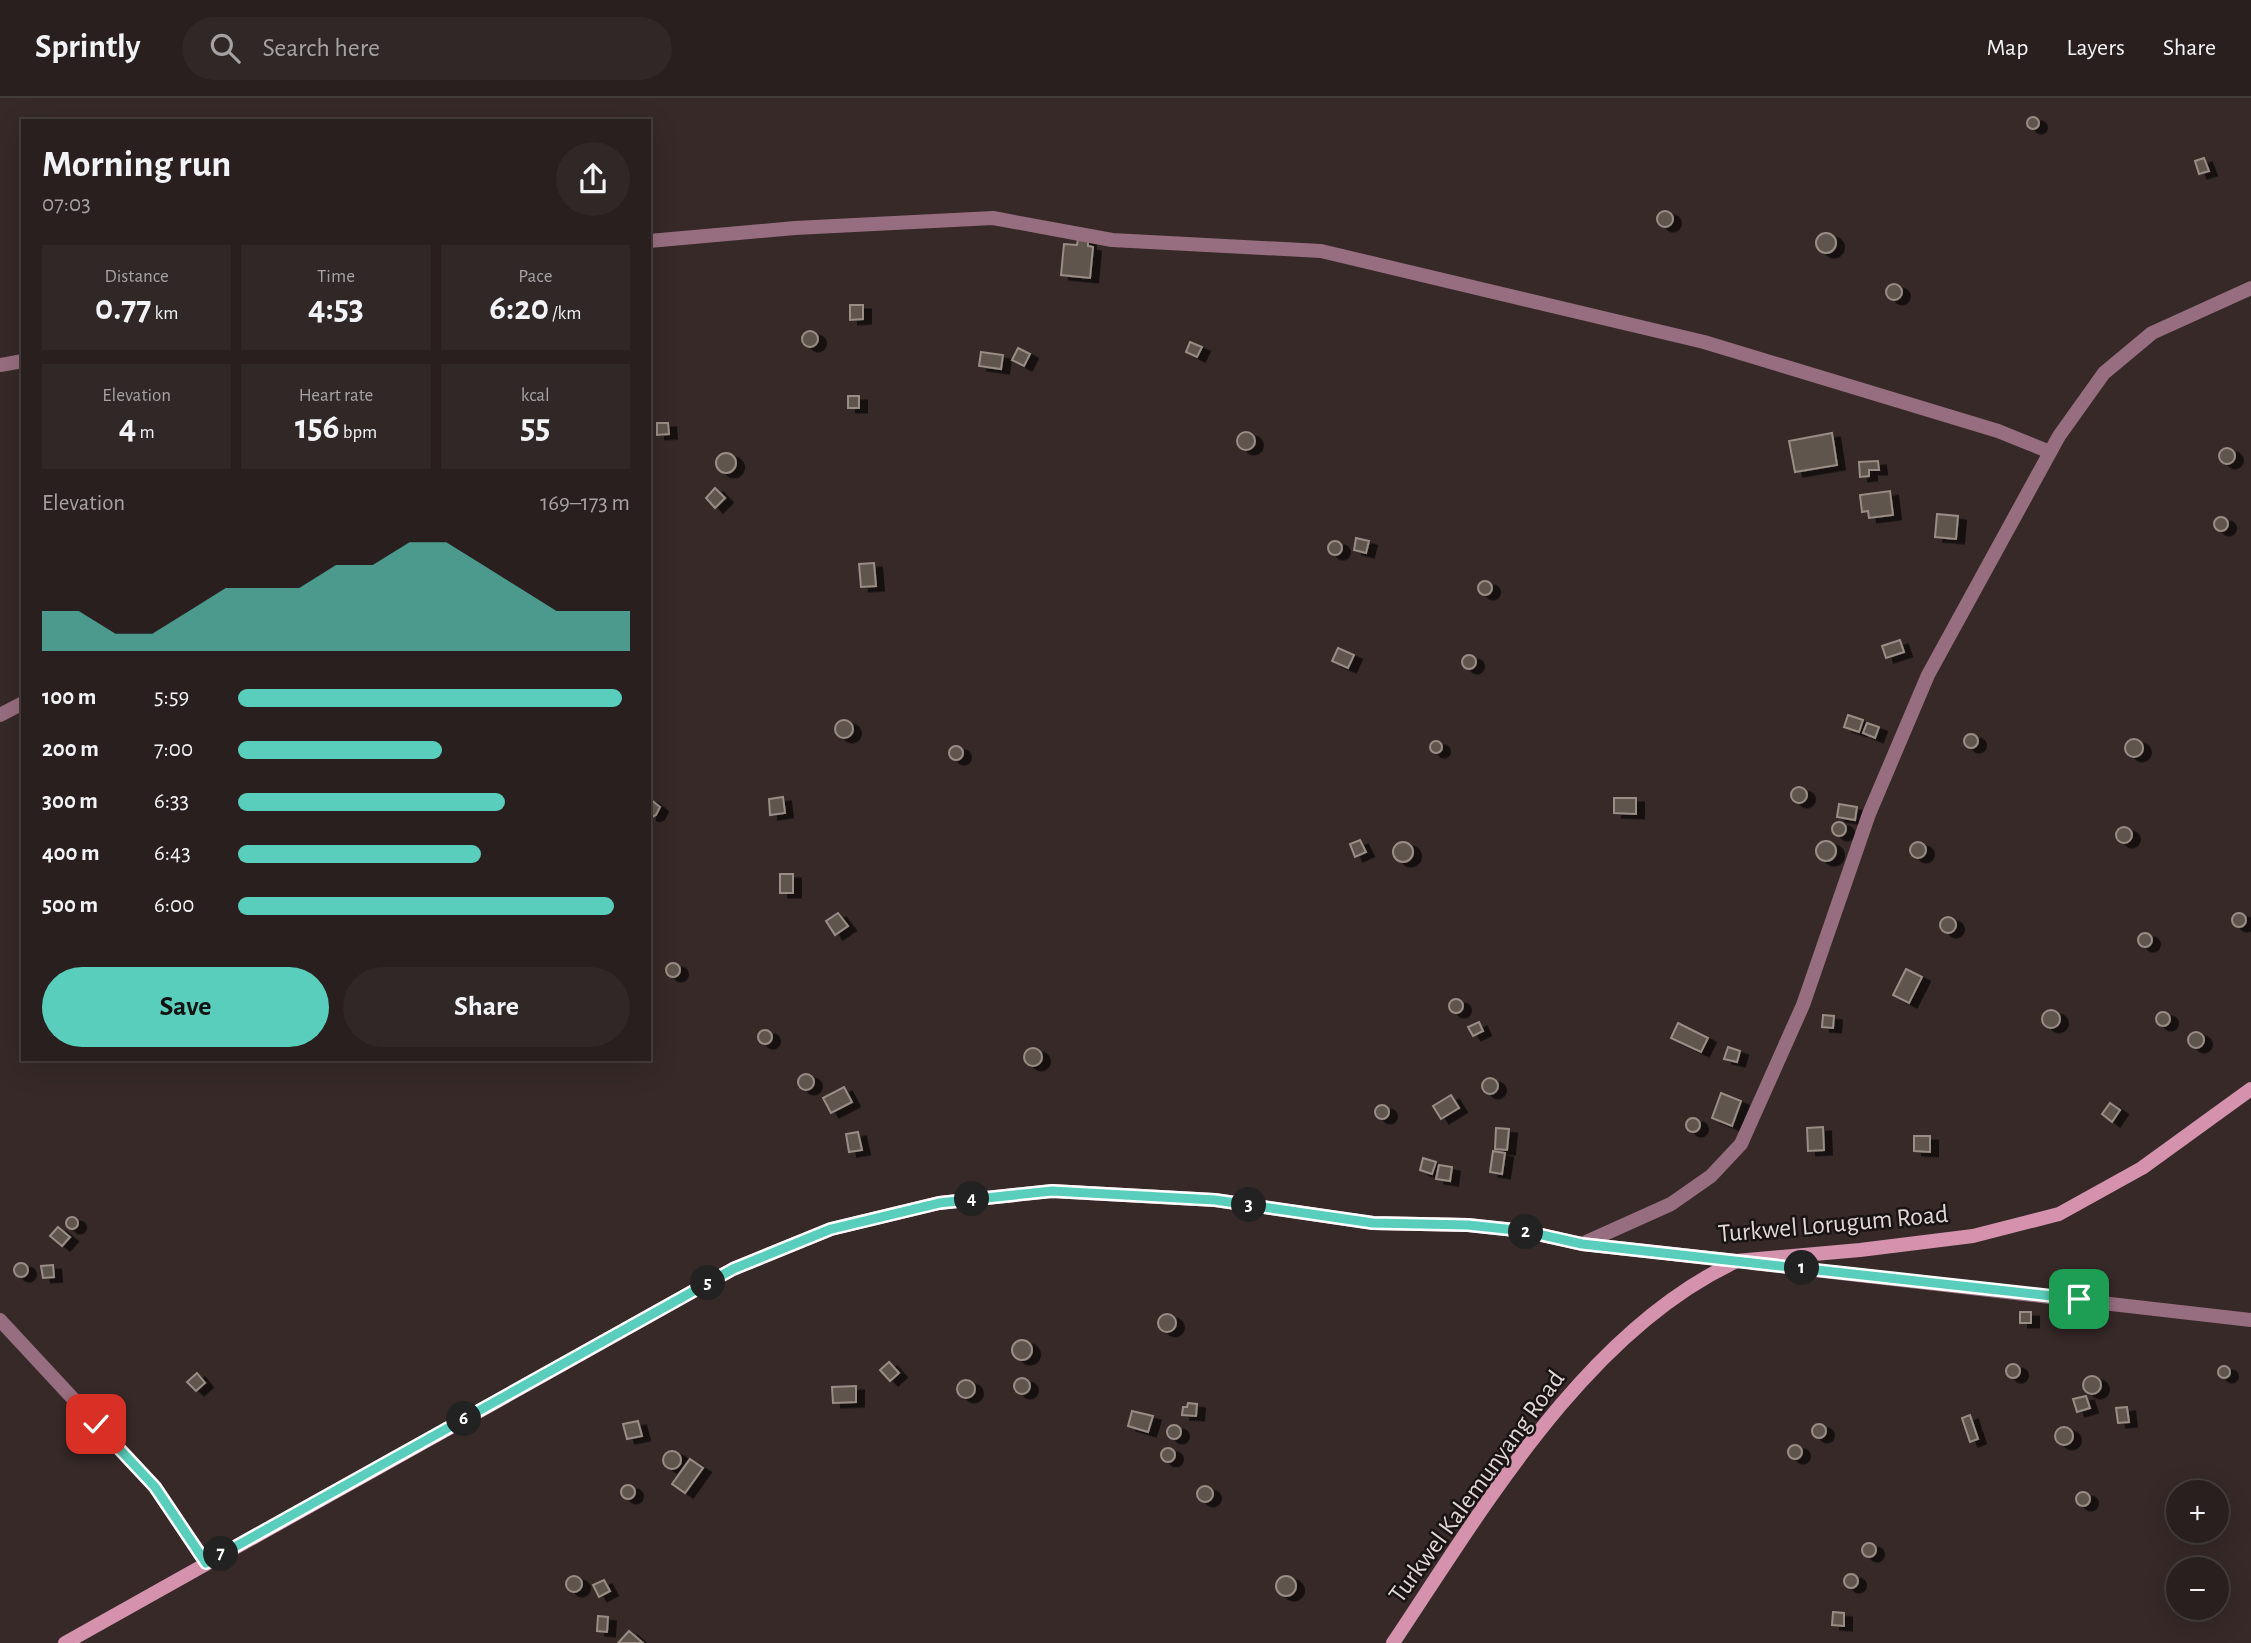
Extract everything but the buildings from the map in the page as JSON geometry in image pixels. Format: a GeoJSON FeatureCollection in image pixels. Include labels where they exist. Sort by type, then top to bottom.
{"type":"FeatureCollection","features":[{"type":"Feature","properties":{"kind":"main road","name":"Turkwel Lorugum Road"},"geometry":{"type":"LineString","coordinates":[[65,1643],[733,1269],[831,1229],[939,1203],[1052,1191],[1215,1200],[1373,1223],[1468,1225],[1524,1231],[1582,1244],[1736,1261],[1972,1236],[2059,1214],[2142,1168],[2251,1088]]}},
{"type":"Feature","properties":{"kind":"main road","name":"Turkwel Kalemunyang Road"},"geometry":{"type":"LineString","coordinates":[[1393,1643],[1508,1475],[1593,1369],[1640,1324],[1679,1292],[1736,1261]]}},
{"type":"Feature","properties":{"kind":"street"},"geometry":{"type":"LineString","coordinates":[[651,241],[795,228],[993,218],[1112,240],[1321,251],[1704,342],[1998,431],[2050,452]]}},
{"type":"Feature","properties":{"kind":"street"},"geometry":{"type":"LineString","coordinates":[[1582,1244],[1671,1204],[1711,1176],[1741,1144],[1803,1005],[1869,814],[1928,675],[2050,452],[2104,373],[2152,334],[2251,288]]}},
{"type":"Feature","properties":{"kind":"street"},"geometry":{"type":"LineString","coordinates":[[0,365],[21,361]]}},
{"type":"Feature","properties":{"kind":"street"},"geometry":{"type":"LineString","coordinates":[[0,715],[21,704]]}},
{"type":"Feature","properties":{"kind":"street"},"geometry":{"type":"LineString","coordinates":[[1736,1261],[2251,1320]]}},
{"type":"Feature","properties":{"kind":"street"},"geometry":{"type":"LineString","coordinates":[[0,1320],[155,1487],[206,1563]]}},
{"type":"Feature","properties":{"kind":"route"},"geometry":{"type":"LineString","coordinates":[[96,1424],[155,1487],[206,1563],[733,1269],[831,1229],[939,1203],[1052,1191],[1215,1200],[1373,1223],[1468,1225],[1524,1231],[1582,1244],[2079,1299]]}}]}
